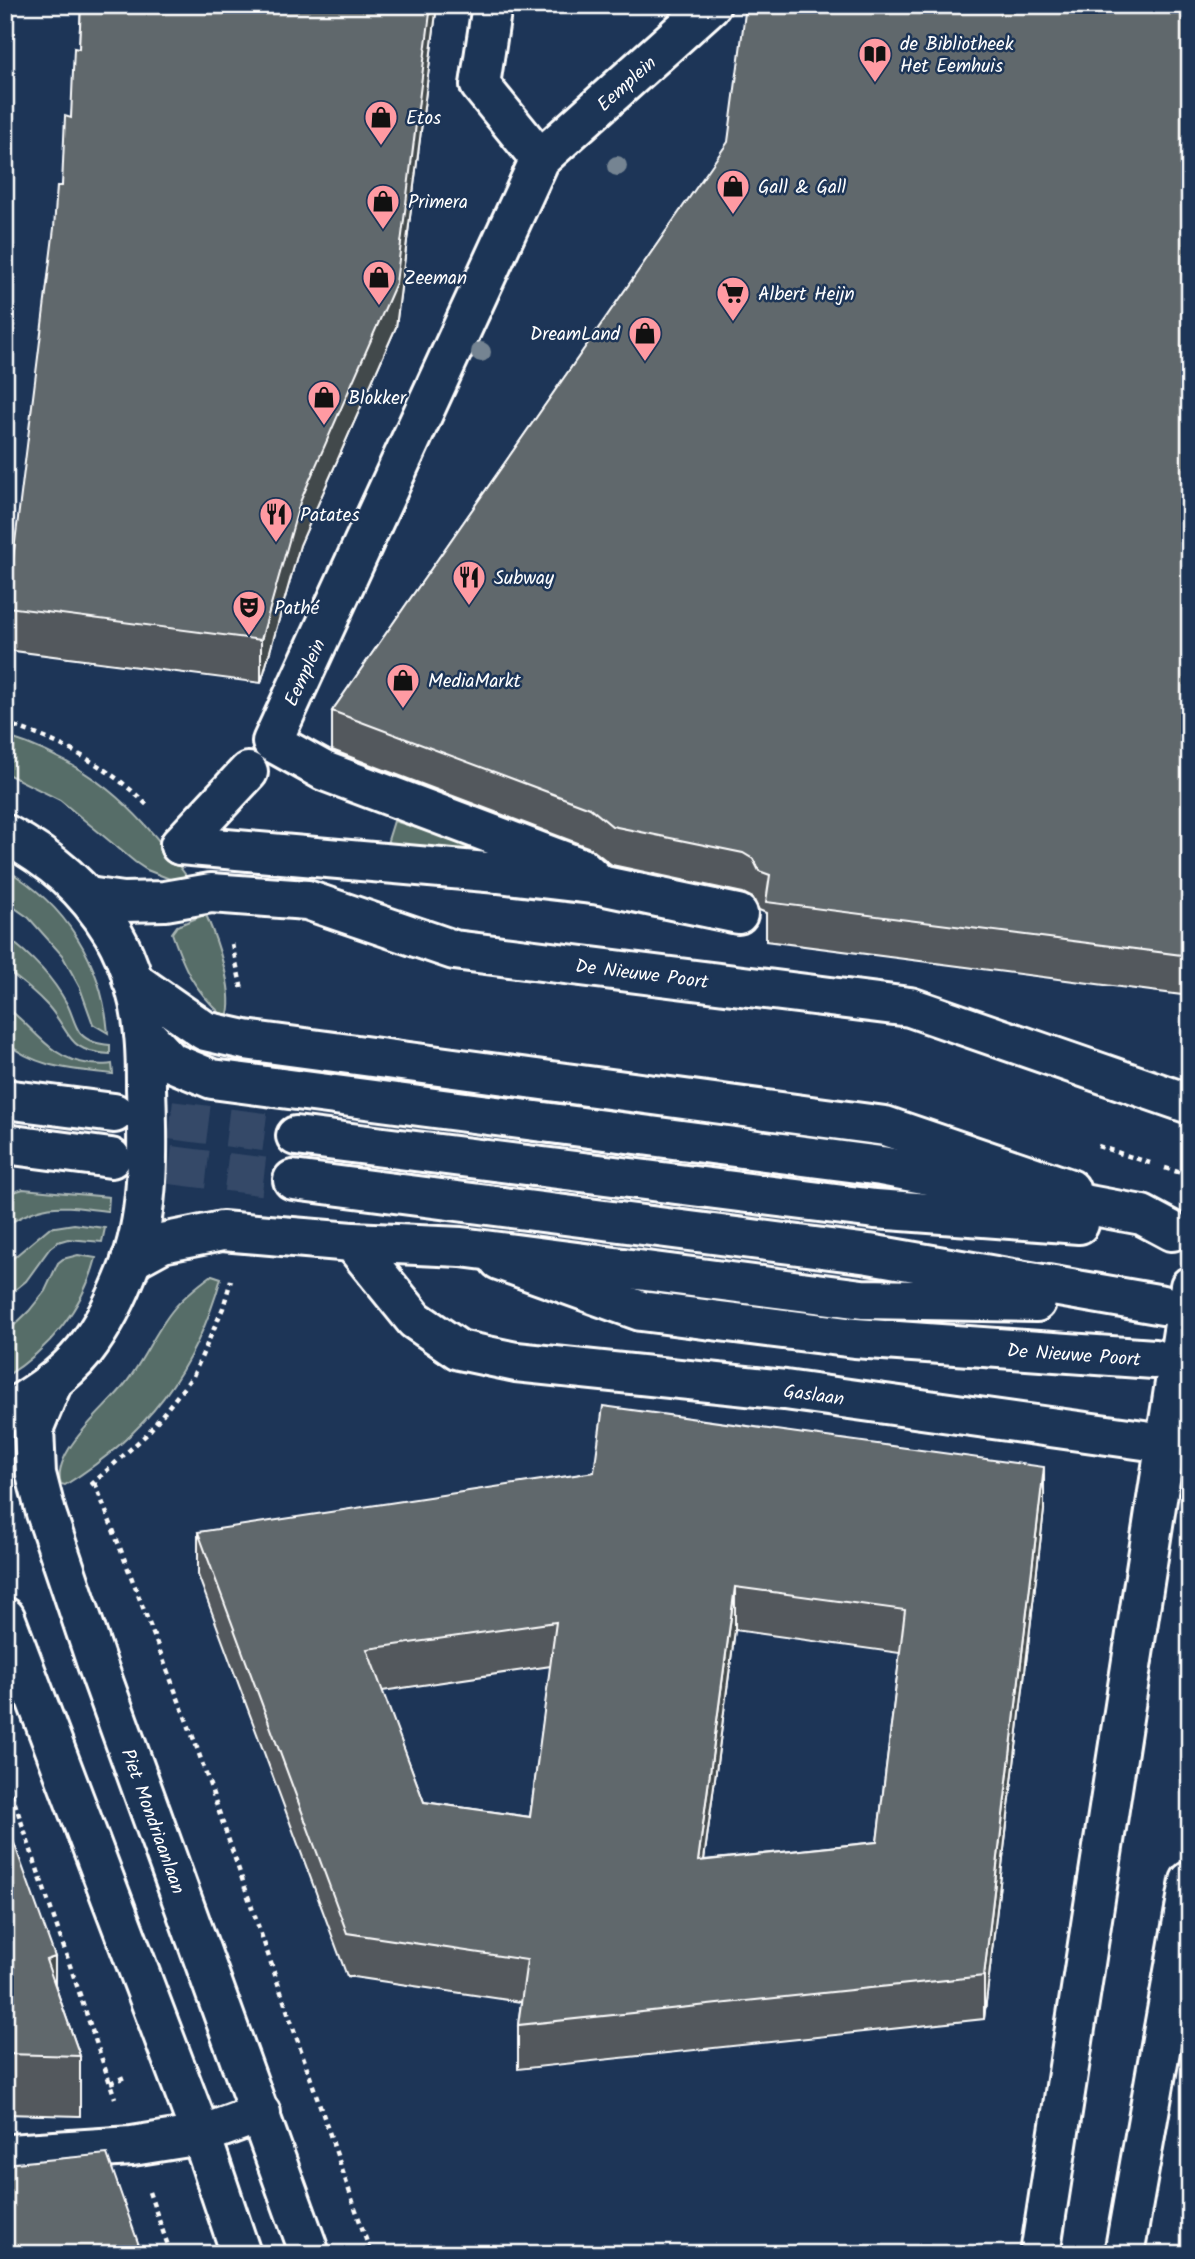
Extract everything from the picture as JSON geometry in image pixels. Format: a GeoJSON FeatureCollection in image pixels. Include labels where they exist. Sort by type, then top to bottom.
{"type":"FeatureCollection","features":[{"type":"Feature","properties":{"kind":"street"},"geometry":{"type":"LineString","coordinates":[[492,5],[480,85],[540,159]]}},
{"type":"Feature","properties":{"kind":"street","name":"Eemplein"},"geometry":{"type":"LineString","coordinates":[[600,885],[582,868],[324,771],[272,742],[540,159],[710,5]]}},
{"type":"Feature","properties":{"kind":"street","name":"Eemplein"},"geometry":{"type":"LineString","coordinates":[[247,772],[180,845],[600,885],[738,914]]}},
{"type":"Feature","properties":{"kind":"street"},"geometry":{"type":"LineString","coordinates":[[5,834],[33,849],[63,871],[88,897],[114,935],[132,980],[144,1034],[147,1152],[144,1191],[131,1260],[108,1313],[84,1351],[52,1384],[5,1413]]}},
{"type":"Feature","properties":{"kind":"street","name":"De Nieuwe Poort"},"geometry":{"type":"LineString","coordinates":[[88,897],[123,902],[165,901],[211,892],[307,900],[454,950],[910,1007],[1190,1104]]}},
{"type":"Feature","properties":{"kind":"street"},"geometry":{"type":"LineString","coordinates":[[132,980],[205,1031],[245,1040],[885,1126],[1157,1223]]}},
{"type":"Feature","properties":{"kind":"street"},"geometry":{"type":"LineString","coordinates":[[144,1034],[171,1062],[212,1079],[881,1166],[1157,1223]]}},
{"type":"Feature","properties":{"kind":"street"},"geometry":{"type":"LineString","coordinates":[[5,1100],[114,1113]]}},
{"type":"Feature","properties":{"kind":"street"},"geometry":{"type":"LineString","coordinates":[[296,1136],[875,1209],[1157,1223]]}},
{"type":"Feature","properties":{"kind":"street"},"geometry":{"type":"LineString","coordinates":[[5,1144],[111,1158]]}},
{"type":"Feature","properties":{"kind":"street"},"geometry":{"type":"LineString","coordinates":[[293,1180],[1176,1296]]}},
{"type":"Feature","properties":{"kind":"street"},"geometry":{"type":"LineString","coordinates":[[131,1260],[162,1243],[222,1231],[461,1247],[862,1299],[1176,1296]]}},
{"type":"Feature","properties":{"kind":"street","name":"Gaslaan"},"geometry":{"type":"LineString","coordinates":[[352,1241],[415,1320],[459,1350],[516,1362],[785,1390],[1165,1443]]}},
{"type":"Feature","properties":{"kind":"street","name":"De Nieuwe Poort"},"geometry":{"type":"LineString","coordinates":[[461,1247],[641,1311],[855,1338],[1154,1359]]}},
{"type":"Feature","properties":{"kind":"street"},"geometry":{"type":"LineString","coordinates":[[1040,2254],[1165,1443],[1176,1296]]}},
{"type":"Feature","properties":{"kind":"street","name":"Piet Mondriaanlaan"},"geometry":{"type":"LineString","coordinates":[[52,1384],[34,1427],[36,1474],[46,1513],[97,1664],[310,2254]]}},
{"type":"Feature","properties":{"kind":"street"},"geometry":{"type":"LineString","coordinates":[[5,1617],[201,2135],[241,2254]]}},
{"type":"Feature","properties":{"kind":"street"},"geometry":{"type":"LineString","coordinates":[[1132,2253],[1190,1881]]}},
{"type":"Feature","properties":{"kind":"street"},"geometry":{"type":"LineString","coordinates":[[9,2154],[132,2146],[201,2135],[261,2113]]}},
{"type":"Feature","properties":{"kind":"path"},"geometry":{"type":"LineString","coordinates":[[94,1483],[196,1745],[371,2254]]}},
{"type":"Feature","properties":{"kind":"path"},"geometry":{"type":"LineString","coordinates":[[5,1774],[171,2254]]}},
{"type":"Feature","properties":{"kind":"green space"},"geometry":{"type":"Polygon","coordinates":[[[5,736],[61,759],[107,789],[147,827],[185,874],[184,878],[175,881],[147,870],[60,800],[5,773],[5,736]]]}},
{"type":"Feature","properties":{"kind":"green space"},"geometry":{"type":"Polygon","coordinates":[[[394,821],[571,876],[384,853],[394,821]]]}},
{"type":"Feature","properties":{"kind":"green space"},"geometry":{"type":"Polygon","coordinates":[[[5,869],[46,900],[78,938],[98,983],[108,1033],[93,1024],[80,988],[62,955],[29,918],[5,901],[5,869]]]}},
{"type":"Feature","properties":{"kind":"green space"},"geometry":{"type":"Polygon","coordinates":[[[204,915],[224,965],[229,992],[228,1014],[221,1014],[196,986],[172,933],[177,926],[204,915]]]}},
{"type":"Feature","properties":{"kind":"green space"},"geometry":{"type":"Polygon","coordinates":[[[5,936],[32,958],[55,984],[80,1033],[94,1042],[110,1045],[110,1054],[77,1045],[48,1006],[5,969],[5,936]]]}},
{"type":"Feature","properties":{"kind":"green space"},"geometry":{"type":"Polygon","coordinates":[[[5,1006],[53,1050],[76,1061],[112,1064],[113,1074],[43,1063],[17,1051],[5,1042],[5,1006]]]}},
{"type":"Feature","properties":{"kind":"green space"},"geometry":{"type":"Polygon","coordinates":[[[23,1189],[109,1197],[108,1211],[55,1207],[32,1212],[5,1226],[5,1195],[23,1189]]]}},
{"type":"Feature","properties":{"kind":"green space"},"geometry":{"type":"Polygon","coordinates":[[[74,1224],[105,1228],[102,1242],[68,1239],[58,1242],[50,1248],[26,1281],[5,1298],[5,1265],[49,1228],[74,1224]]]}},
{"type":"Feature","properties":{"kind":"green space"},"geometry":{"type":"Polygon","coordinates":[[[78,1255],[96,1258],[73,1311],[50,1341],[5,1377],[5,1334],[45,1291],[58,1263],[78,1255]]]}},
{"type":"Feature","properties":{"kind":"green space"},"geometry":{"type":"Polygon","coordinates":[[[212,1275],[221,1278],[210,1312],[197,1343],[164,1398],[120,1445],[94,1466],[65,1485],[61,1484],[61,1466],[75,1441],[129,1379],[172,1311],[212,1275]]]}},
{"type":"Feature","properties":{"kind":"building"},"geometry":{"type":"Polygon","coordinates":[[[81,5],[431,5],[396,283],[300,502],[261,640],[7,607],[57,186],[62,186],[65,116],[71,118],[74,48],[79,49],[81,5]]]}},
{"type":"Feature","properties":{"kind":"building"},"geometry":{"type":"Polygon","coordinates":[[[746,5],[819,12],[823,5],[1190,5],[1190,956],[766,902],[770,875],[759,871],[753,859],[743,853],[612,826],[590,808],[332,711],[728,142],[746,5]]]}},
{"type":"Feature","properties":{"kind":"building"},"geometry":{"type":"Polygon","coordinates":[[[603,1406],[1044,1467],[984,1976],[518,2025],[527,1960],[347,1933],[198,1532],[594,1472],[603,1406]],[[735,1587],[698,1861],[877,1842],[905,1610],[735,1587]],[[556,1622],[367,1649],[424,1802],[530,1817],[556,1622]]]}},
{"type":"Feature","properties":{"kind":"building"},"geometry":{"type":"Polygon","coordinates":[[[5,1818],[55,1957],[46,1960],[80,2056],[5,2054],[5,1818]]]}},
{"type":"Feature","properties":{"kind":"building"},"geometry":{"type":"Polygon","coordinates":[[[107,2154],[142,2254],[5,2254],[5,2164],[107,2154]]]}},
{"type":"Feature","properties":{"kind":"tunnel"},"geometry":{"type":"LineString","coordinates":[[114,1113],[296,1136]]}},
{"type":"Feature","properties":{"kind":"tunnel"},"geometry":{"type":"LineString","coordinates":[[113,1158],[293,1180]]}},
{"type":"Feature","properties":{"kind":"place","name":"de Bibliotheek Het Eemhuis"},"geometry":{"type":"Point","coordinates":[875,84]}},
{"type":"Feature","properties":{"kind":"place","name":"Etos"},"geometry":{"type":"Point","coordinates":[381,147]}},
{"type":"Feature","properties":{"kind":"place","name":"Gall & Gall"},"geometry":{"type":"Point","coordinates":[733,216]}},
{"type":"Feature","properties":{"kind":"place","name":"Primera"},"geometry":{"type":"Point","coordinates":[383,231]}},
{"type":"Feature","properties":{"kind":"place","name":"Zeeman"},"geometry":{"type":"Point","coordinates":[379,307]}},
{"type":"Feature","properties":{"kind":"place","name":"Albert Heijn"},"geometry":{"type":"Point","coordinates":[733,323]}},
{"type":"Feature","properties":{"kind":"place","name":"DreamLand"},"geometry":{"type":"Point","coordinates":[645,363]}},
{"type":"Feature","properties":{"kind":"place","name":"Blokker"},"geometry":{"type":"Point","coordinates":[324,427]}},
{"type":"Feature","properties":{"kind":"place","name":"Patates"},"geometry":{"type":"Point","coordinates":[276,544]}},
{"type":"Feature","properties":{"kind":"place","name":"Subway"},"geometry":{"type":"Point","coordinates":[469,607]}},
{"type":"Feature","properties":{"kind":"place","name":"Pathé"},"geometry":{"type":"Point","coordinates":[249,637]}},
{"type":"Feature","properties":{"kind":"place","name":"MediaMarkt"},"geometry":{"type":"Point","coordinates":[403,710]}}]}
